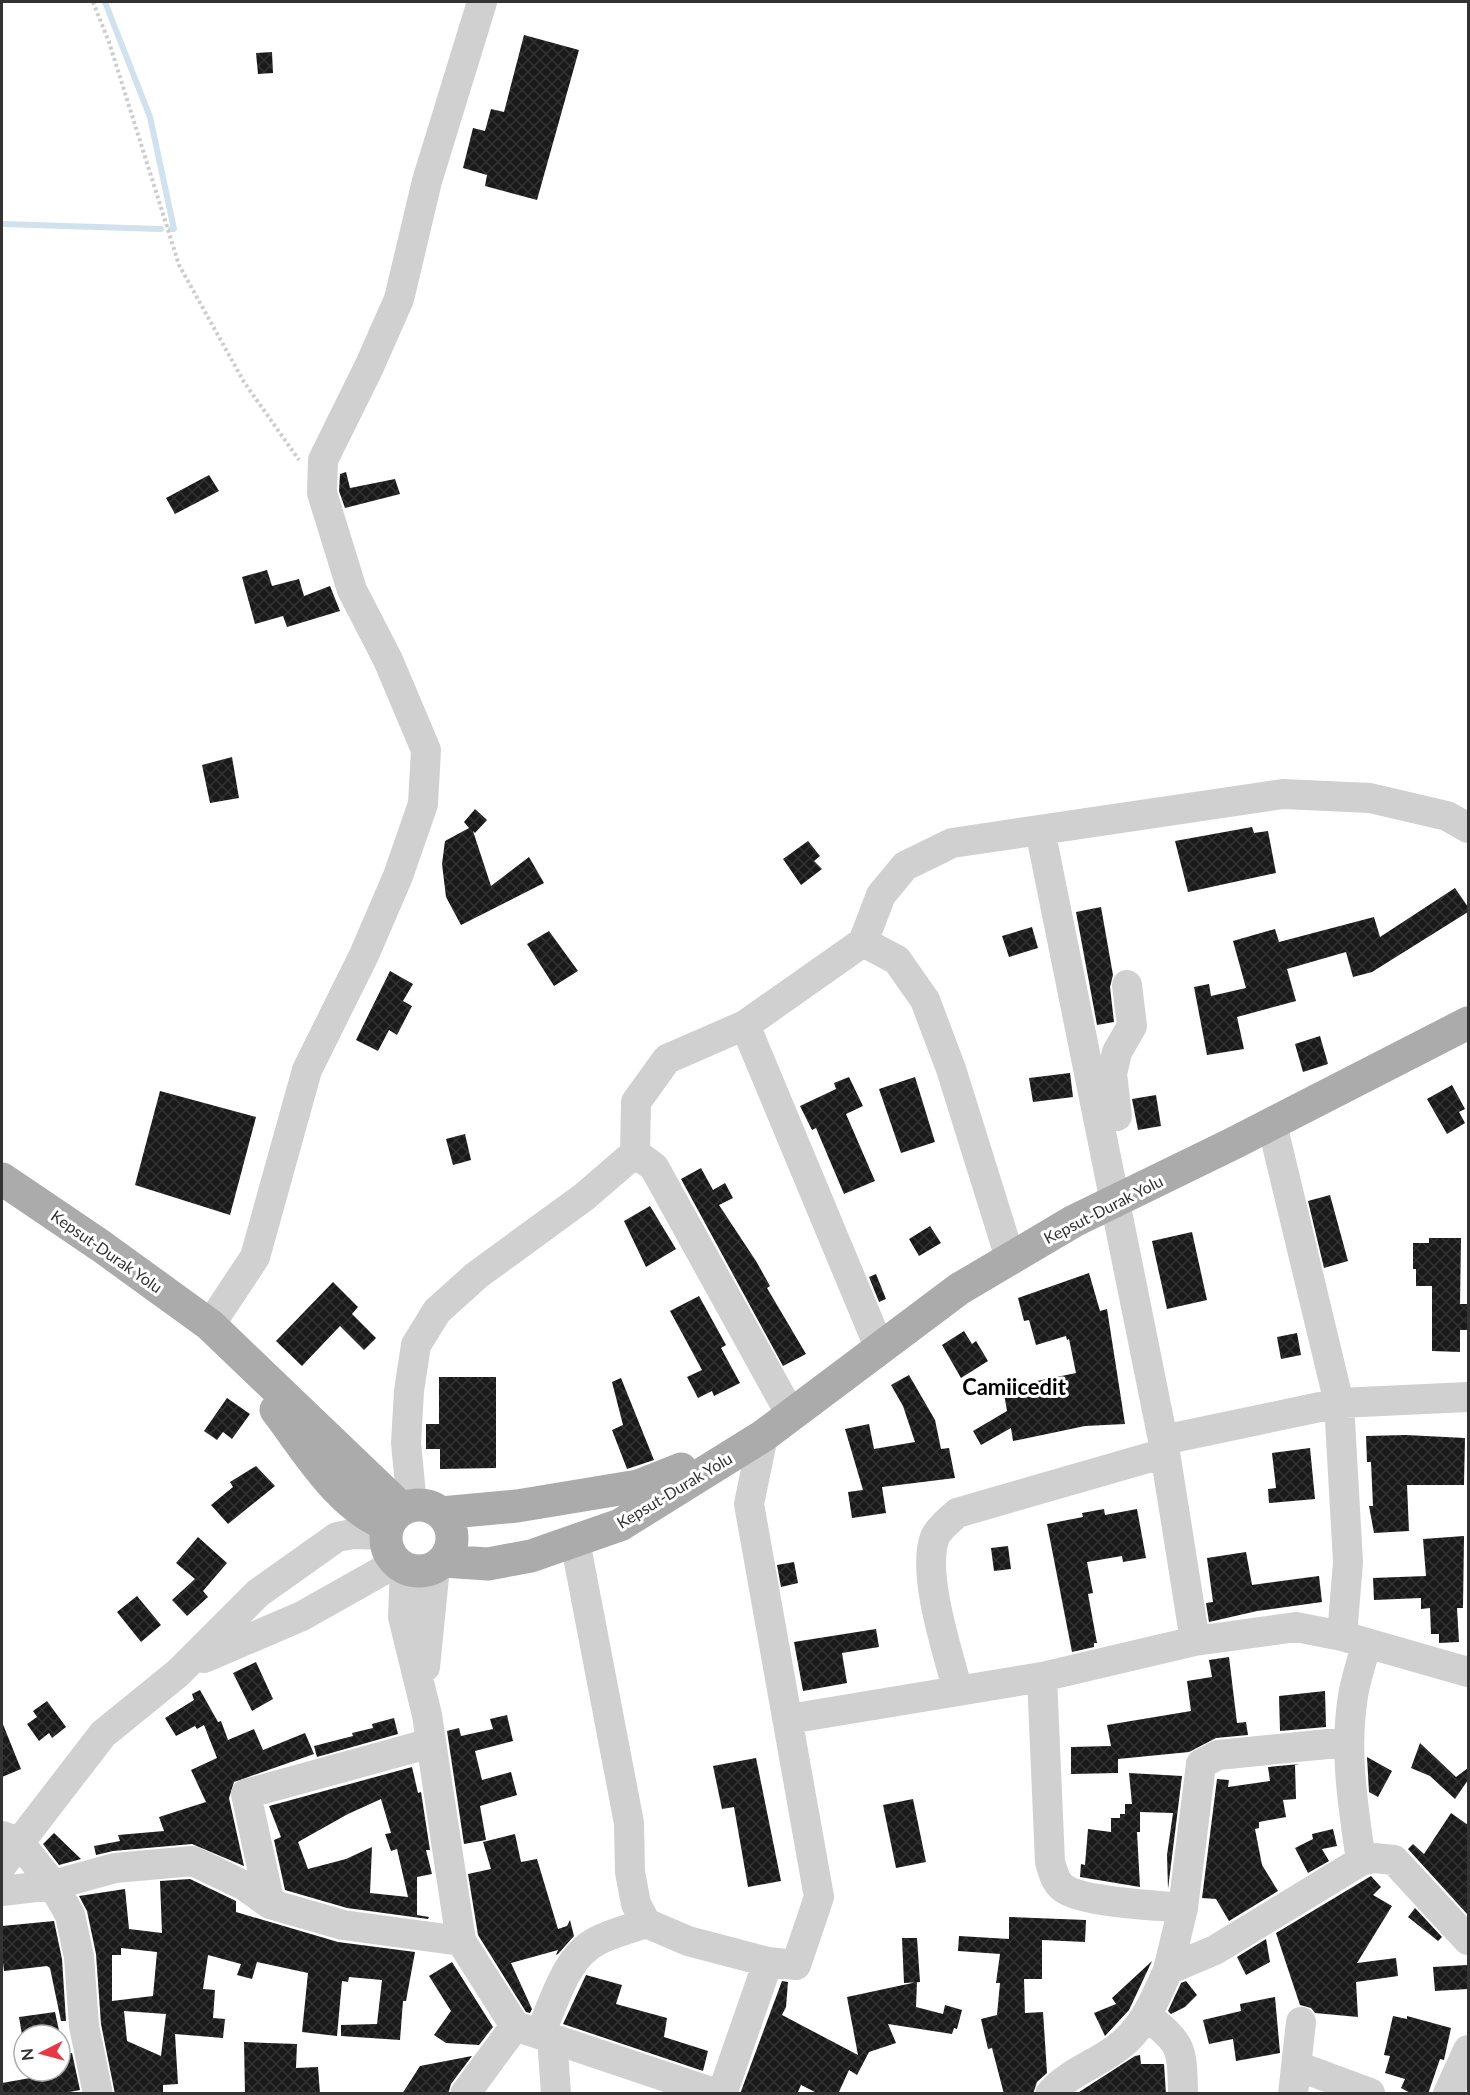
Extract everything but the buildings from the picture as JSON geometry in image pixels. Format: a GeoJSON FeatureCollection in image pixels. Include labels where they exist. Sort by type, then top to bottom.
{"type":"FeatureCollection","features":[{"type":"Feature","properties":{"kind":"main road","name":"Kepsut-Durak Yolu"},"geometry":{"type":"LineString","coordinates":[[2,1179],[101,1246],[210,1325],[344,1495],[362,1512],[412,1538],[488,1564],[531,1556],[620,1525],[763,1436],[959,1288],[1074,1221],[1272,1124],[1468,1023]]}},
{"type":"Feature","properties":{"kind":"main road","name":"Kepsut-Durak Yolu"},"geometry":{"type":"LineString","coordinates":[[412,1538],[517,1506],[638,1486],[763,1436]]}},
{"type":"Feature","properties":{"kind":"street"},"geometry":{"type":"LineString","coordinates":[[210,1325],[255,1257],[307,1070],[364,955],[398,876],[423,804],[426,750],[388,660],[352,590],[322,493],[322,460],[369,367],[399,299],[427,181],[482,2]]}},
{"type":"Feature","properties":{"kind":"street"},"geometry":{"type":"LineString","coordinates":[[556,2094],[536,2033],[461,1941],[429,1729],[403,1617],[412,1538],[406,1443],[409,1391],[416,1345],[437,1311],[477,1275],[584,1197],[635,1153],[636,1102],[667,1059],[745,1025],[863,942],[881,895],[905,866],[952,843],[1283,794],[1370,798],[1447,816],[1468,828]]}},
{"type":"Feature","properties":{"kind":"street"},"geometry":{"type":"LineString","coordinates":[[1040,830],[1123,1197],[1195,1641]]}},
{"type":"Feature","properties":{"kind":"street"},"geometry":{"type":"LineString","coordinates":[[863,942],[897,960],[925,1000],[951,1069],[1010,1258]]}},
{"type":"Feature","properties":{"kind":"street"},"geometry":{"type":"LineString","coordinates":[[1123,1197],[1112,1086],[1114,1063],[1132,1026],[1127,985]]}},
{"type":"Feature","properties":{"kind":"street"},"geometry":{"type":"LineString","coordinates":[[745,1025],[880,1349]]}},
{"type":"Feature","properties":{"kind":"street"},"geometry":{"type":"LineString","coordinates":[[1272,1124],[1339,1403],[1355,1639],[1353,1695],[1348,1742],[1350,1778],[1361,1861]]}},
{"type":"Feature","properties":{"kind":"street"},"geometry":{"type":"LineString","coordinates":[[635,1153],[654,1167],[791,1415]]}},
{"type":"Feature","properties":{"kind":"street"},"geometry":{"type":"LineString","coordinates":[[958,1691],[935,1601],[931,1559],[936,1535],[957,1513],[1164,1446],[1339,1403],[1468,1397]]}},
{"type":"Feature","properties":{"kind":"street"},"geometry":{"type":"LineString","coordinates":[[575,1541],[629,1823],[630,1872],[636,1905],[646,1923],[688,1941],[768,1962],[796,1965],[819,1897],[749,1504],[763,1436]]}},
{"type":"Feature","properties":{"kind":"street"},"geometry":{"type":"LineString","coordinates":[[98,2094],[84,2026],[79,1957],[70,1915],[52,1885],[8,1847],[103,1734],[178,1673],[258,1593],[337,1537],[353,1534],[412,1538]]}},
{"type":"Feature","properties":{"kind":"street"},"geometry":{"type":"LineString","coordinates":[[178,1673],[218,1650],[302,1616],[412,1538]]}},
{"type":"Feature","properties":{"kind":"street"},"geometry":{"type":"LineString","coordinates":[[789,1719],[1042,1677],[1195,1641],[1296,1627],[1355,1639],[1468,1672]]}},
{"type":"Feature","properties":{"kind":"street"},"geometry":{"type":"LineString","coordinates":[[1042,1677],[1050,1863],[1055,1879],[1064,1889],[1084,1898],[1183,1908]]}},
{"type":"Feature","properties":{"kind":"street"},"geometry":{"type":"LineString","coordinates":[[270,1904],[246,1794],[429,1729]]}},
{"type":"Feature","properties":{"kind":"street"},"geometry":{"type":"LineString","coordinates":[[1058,2090],[1123,2044],[1147,2016],[1168,1970],[1183,1908],[1201,1764],[1218,1755],[1348,1742]]}},
{"type":"Feature","properties":{"kind":"street"},"geometry":{"type":"LineString","coordinates":[[1168,1970],[1215,1950],[1361,1861],[1374,1858],[1394,1860],[1468,1940]]}},
{"type":"Feature","properties":{"kind":"street"},"geometry":{"type":"LineString","coordinates":[[2,1891],[52,1885],[115,1868],[193,1862],[245,1886],[270,1904],[343,1925],[461,1941]]}},
{"type":"Feature","properties":{"kind":"street"},"geometry":{"type":"LineString","coordinates":[[465,2094],[536,2033],[572,1964],[581,1952],[598,1941],[646,1923]]}},
{"type":"Feature","properties":{"kind":"street"},"geometry":{"type":"LineString","coordinates":[[722,2094],[768,1962]]}},
{"type":"Feature","properties":{"kind":"street"},"geometry":{"type":"LineString","coordinates":[[1147,2016],[1170,2035],[1178,2046],[1182,2062],[1183,2094]]}},
{"type":"Feature","properties":{"kind":"street"},"geometry":{"type":"LineString","coordinates":[[1301,2022],[1295,2080],[1370,2093]]}},
{"type":"Feature","properties":{"kind":"street"},"geometry":{"type":"LineString","coordinates":[[536,2033],[666,2086],[717,2094]]}},
{"type":"Feature","properties":{"kind":"street"},"geometry":{"type":"LineString","coordinates":[[1448,2094],[1468,2050]]}},
{"type":"Feature","properties":{"kind":"path"},"geometry":{"type":"LineString","coordinates":[[93,2],[109,42],[179,266],[244,382],[322,493]]}},
{"type":"Feature","properties":{"kind":"waterway"},"geometry":{"type":"LineString","coordinates":[[105,2],[150,117],[174,229],[171,229]]}},
{"type":"Feature","properties":{"kind":"waterway"},"geometry":{"type":"LineString","coordinates":[[2,224],[161,229]]}},
{"type":"Feature","properties":{"kind":"district","name":"Camiicedit"},"geometry":{"type":"Point","coordinates":[1014,1386]}}]}
